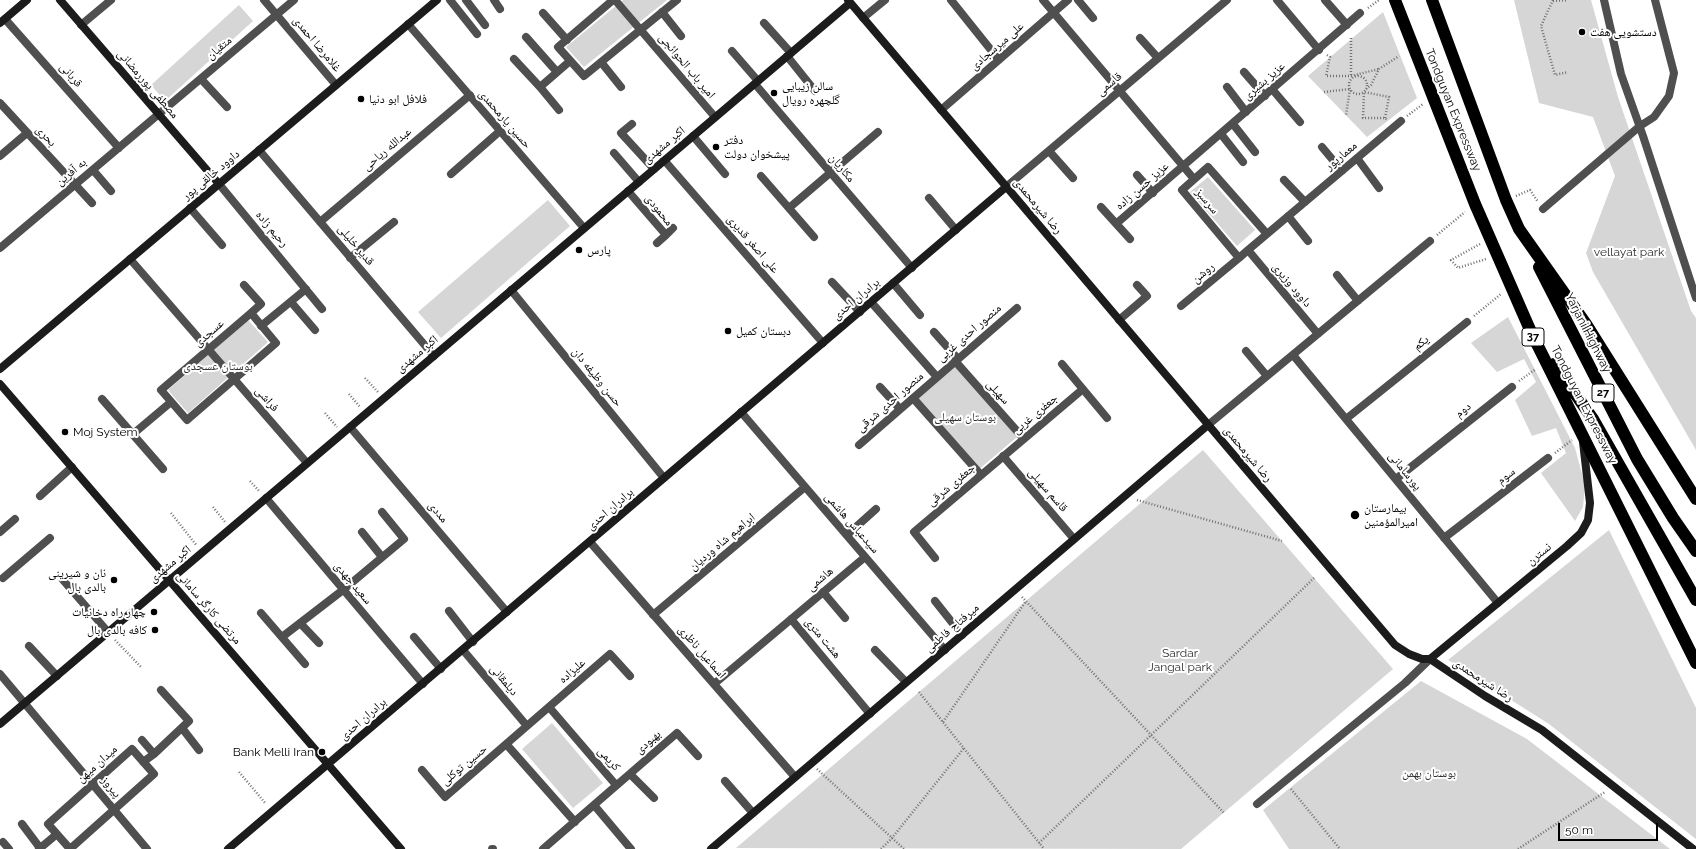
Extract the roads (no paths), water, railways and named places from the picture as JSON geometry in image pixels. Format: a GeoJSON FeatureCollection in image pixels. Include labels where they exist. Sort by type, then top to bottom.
{"type":"FeatureCollection","features":[{"type":"Feature","properties":{"kind":"highway","name":"Tondguyan Expressway"},"geometry":{"type":"LineString","coordinates":[[1395,0],[1432,97],[1496,255],[1531,332],[1696,663]]}},
{"type":"Feature","properties":{"kind":"highway","name":"Tondguyan Expressway"},"geometry":{"type":"LineString","coordinates":[[1432,0],[1519,229],[1586,324],[1696,499]]}},
{"type":"Feature","properties":{"kind":"highway","name":"Yarjani Highway"},"geometry":{"type":"LineString","coordinates":[[1519,229],[1636,459],[1673,518],[1696,551]]}},
{"type":"Feature","properties":{"kind":"highway"},"geometry":{"type":"LineString","coordinates":[[1531,332],[1593,419],[1696,600]]}},
{"type":"Feature","properties":{"kind":"street"},"geometry":{"type":"LineString","coordinates":[[3,21],[27,0]]}},
{"type":"Feature","properties":{"kind":"street","name":"مصطفی پوررمضانی"},"geometry":{"type":"LineString","coordinates":[[60,0],[219,184]]}},
{"type":"Feature","properties":{"kind":"street"},"geometry":{"type":"LineString","coordinates":[[82,25],[112,0]]}},
{"type":"Feature","properties":{"kind":"street","name":"غلامرضا احمدی"},"geometry":{"type":"LineString","coordinates":[[264,0],[336,85]]}},
{"type":"Feature","properties":{"kind":"street","name":"متقیان"},"geometry":{"type":"LineString","coordinates":[[159,115],[294,0]]}},
{"type":"Feature","properties":{"kind":"street","name":"داوود خالقی پور"},"geometry":{"type":"LineString","coordinates":[[0,369],[436,0]]}},
{"type":"Feature","properties":{"kind":"street"},"geometry":{"type":"LineString","coordinates":[[450,0],[477,34]]}},
{"type":"Feature","properties":{"kind":"street"},"geometry":{"type":"LineString","coordinates":[[466,0],[485,25]]}},
{"type":"Feature","properties":{"kind":"street"},"geometry":{"type":"LineString","coordinates":[[494,0],[500,9]]}},
{"type":"Feature","properties":{"kind":"street"},"geometry":{"type":"LineString","coordinates":[[614,0],[558,47],[584,76],[678,0]]}},
{"type":"Feature","properties":{"kind":"street","name":"امیر باب الحوائجی"},"geometry":{"type":"LineString","coordinates":[[614,0],[715,118]]}},
{"type":"Feature","properties":{"kind":"street"},"geometry":{"type":"LineString","coordinates":[[863,18],[885,0]]}},
{"type":"Feature","properties":{"kind":"street"},"geometry":{"type":"LineString","coordinates":[[951,0],[1000,60]]}},
{"type":"Feature","properties":{"kind":"street"},"geometry":{"type":"LineString","coordinates":[[1043,0],[1194,179]]}},
{"type":"Feature","properties":{"kind":"street","name":"علی میرسجادی"},"geometry":{"type":"LineString","coordinates":[[941,110],[1068,0]]}},
{"type":"Feature","properties":{"kind":"street"},"geometry":{"type":"LineString","coordinates":[[1078,0],[1093,18]]}},
{"type":"Feature","properties":{"kind":"street","name":"قاسمی"},"geometry":{"type":"LineString","coordinates":[[1006,187],[1227,0]]}},
{"type":"Feature","properties":{"kind":"street"},"geometry":{"type":"LineString","coordinates":[[1277,0],[1319,50]]}},
{"type":"Feature","properties":{"kind":"street"},"geometry":{"type":"LineString","coordinates":[[1325,0],[1347,25]]}},
{"type":"Feature","properties":{"kind":"street"},"geometry":{"type":"LineString","coordinates":[[1604,0],[1622,74],[1696,298]]}},
{"type":"Feature","properties":{"kind":"street"},"geometry":{"type":"LineString","coordinates":[[1543,209],[1640,126],[1654,117],[1669,96],[1674,73],[1655,0]]}},
{"type":"Feature","properties":{"kind":"street","name":"رضا شیرمحمدی"},"geometry":{"type":"LineString","coordinates":[[849,1],[1396,645],[1409,654],[1422,659],[1430,659],[1485,696],[1542,730],[1693,849]]}},
{"type":"Feature","properties":{"kind":"street","name":"اکبر مشهدی"},"geometry":{"type":"LineString","coordinates":[[0,724],[640,182],[789,55],[849,1]]}},
{"type":"Feature","properties":{"kind":"street"},"geometry":{"type":"LineString","coordinates":[[662,12],[682,36]]}},
{"type":"Feature","properties":{"kind":"street"},"geometry":{"type":"LineString","coordinates":[[543,13],[567,40]]}},
{"type":"Feature","properties":{"kind":"street","name":"عزیز بشیری"},"geometry":{"type":"LineString","coordinates":[[1183,166],[1360,13]]}},
{"type":"Feature","properties":{"kind":"street","name":"قربانی"},"geometry":{"type":"LineString","coordinates":[[3,21],[119,148]]}},
{"type":"Feature","properties":{"kind":"street"},"geometry":{"type":"LineString","coordinates":[[764,22],[815,91]]}},
{"type":"Feature","properties":{"kind":"street","name":"حسین یارمحمدی"},"geometry":{"type":"LineString","coordinates":[[408,24],[584,228]]}},
{"type":"Feature","properties":{"kind":"street"},"geometry":{"type":"LineString","coordinates":[[526,37],[557,72]]}},
{"type":"Feature","properties":{"kind":"street"},"geometry":{"type":"LineString","coordinates":[[1140,38],[1158,58]]}},
{"type":"Feature","properties":{"kind":"street","name":"مکاریان"},"geometry":{"type":"LineString","coordinates":[[732,51],[830,172],[912,268]]}},
{"type":"Feature","properties":{"kind":"street"},"geometry":{"type":"LineString","coordinates":[[514,59],[559,110]]}},
{"type":"Feature","properties":{"kind":"street"},"geometry":{"type":"LineString","coordinates":[[540,87],[570,61]]}},
{"type":"Feature","properties":{"kind":"street"},"geometry":{"type":"LineString","coordinates":[[601,62],[621,87]]}},
{"type":"Feature","properties":{"kind":"street"},"geometry":{"type":"LineString","coordinates":[[1244,72],[1265,96]]}},
{"type":"Feature","properties":{"kind":"street"},"geometry":{"type":"LineString","coordinates":[[201,79],[227,107]]}},
{"type":"Feature","properties":{"kind":"street"},"geometry":{"type":"LineString","coordinates":[[1227,87],[1246,112]]}},
{"type":"Feature","properties":{"kind":"street"},"geometry":{"type":"LineString","coordinates":[[1272,89],[1300,122]]}},
{"type":"Feature","properties":{"kind":"street","name":"عبدالله ریاحی"},"geometry":{"type":"LineString","coordinates":[[320,222],[470,96]]}},
{"type":"Feature","properties":{"kind":"street","name":"بحری"},"geometry":{"type":"LineString","coordinates":[[0,103],[92,204]]}},
{"type":"Feature","properties":{"kind":"street","name":"به آفرین"},"geometry":{"type":"LineString","coordinates":[[0,248],[159,115]]}},
{"type":"Feature","properties":{"kind":"street","name":"معمارپور"},"geometry":{"type":"LineString","coordinates":[[1267,234],[1401,121]]}},
{"type":"Feature","properties":{"kind":"street"},"geometry":{"type":"LineString","coordinates":[[632,124],[620,133],[654,169]]}},
{"type":"Feature","properties":{"kind":"street"},"geometry":{"type":"LineString","coordinates":[[1232,124],[1255,152]]}},
{"type":"Feature","properties":{"kind":"street"},"geometry":{"type":"LineString","coordinates":[[451,174],[500,131]]}},
{"type":"Feature","properties":{"kind":"street"},"geometry":{"type":"LineString","coordinates":[[789,208],[878,132]]}},
{"type":"Feature","properties":{"kind":"street"},"geometry":{"type":"LineString","coordinates":[[0,156],[27,133]]}},
{"type":"Feature","properties":{"kind":"street"},"geometry":{"type":"LineString","coordinates":[[1221,134],[1243,162]]}},
{"type":"Feature","properties":{"kind":"street"},"geometry":{"type":"LineString","coordinates":[[693,136],[724,174]]}},
{"type":"Feature","properties":{"kind":"street"},"geometry":{"type":"LineString","coordinates":[[1322,147],[1342,170]]}},
{"type":"Feature","properties":{"kind":"street","name":"قدیر خلیلی"},"geometry":{"type":"LineString","coordinates":[[259,150],[434,356]]}},
{"type":"Feature","properties":{"kind":"street"},"geometry":{"type":"LineString","coordinates":[[1048,151],[1073,178]]}},
{"type":"Feature","properties":{"kind":"street"},"geometry":{"type":"LineString","coordinates":[[614,153],[640,182]]}},
{"type":"Feature","properties":{"kind":"street"},"geometry":{"type":"LineString","coordinates":[[1356,158],[1379,188]]}},
{"type":"Feature","properties":{"kind":"street","name":"علی اصغر قدیری"},"geometry":{"type":"LineString","coordinates":[[664,160],[823,343]]}},
{"type":"Feature","properties":{"kind":"street","name":"عزیز حسن زاده"},"geometry":{"type":"LineString","coordinates":[[1117,223],[1183,166]]}},
{"type":"Feature","properties":{"kind":"street","name":"سرسبز"},"geometry":{"type":"LineString","coordinates":[[1239,258],[1182,190],[1208,167],[1267,234]]}},
{"type":"Feature","properties":{"kind":"street"},"geometry":{"type":"LineString","coordinates":[[93,170],[111,191]]}},
{"type":"Feature","properties":{"kind":"street"},"geometry":{"type":"LineString","coordinates":[[1137,175],[1153,193]]}},
{"type":"Feature","properties":{"kind":"street"},"geometry":{"type":"LineString","coordinates":[[762,176],[814,237]]}},
{"type":"Feature","properties":{"kind":"street"},"geometry":{"type":"LineString","coordinates":[[1284,180],[1305,202]]}},
{"type":"Feature","properties":{"kind":"street","name":"رحیم زاده"},"geometry":{"type":"LineString","coordinates":[[219,184],[306,289]]}},
{"type":"Feature","properties":{"kind":"street","name":"برادران احدی"},"geometry":{"type":"LineString","coordinates":[[228,849],[1006,187]]}},
{"type":"Feature","properties":{"kind":"street","name":"محمودی"},"geometry":{"type":"LineString","coordinates":[[628,191],[666,235],[657,243]]}},
{"type":"Feature","properties":{"kind":"street"},"geometry":{"type":"LineString","coordinates":[[929,198],[956,230]]}},
{"type":"Feature","properties":{"kind":"street"},"geometry":{"type":"LineString","coordinates":[[1101,207],[1130,239]]}},
{"type":"Feature","properties":{"kind":"street"},"geometry":{"type":"LineString","coordinates":[[190,208],[222,245]]}},
{"type":"Feature","properties":{"kind":"street"},"geometry":{"type":"LineString","coordinates":[[1288,216],[1308,241]]}},
{"type":"Feature","properties":{"kind":"street"},"geometry":{"type":"LineString","coordinates":[[350,258],[394,222]]}},
{"type":"Feature","properties":{"kind":"street"},"geometry":{"type":"LineString","coordinates":[[666,235],[673,228]]}},
{"type":"Feature","properties":{"kind":"street"},"geometry":{"type":"LineString","coordinates":[[1239,258],[1267,234]]}},
{"type":"Feature","properties":{"kind":"street"},"geometry":{"type":"LineString","coordinates":[[1208,425],[1430,241]]}},
{"type":"Feature","properties":{"kind":"street","name":"داوود وزیری"},"geometry":{"type":"LineString","coordinates":[[1248,250],[1318,334]]}},
{"type":"Feature","properties":{"kind":"street","name":"روشن"},"geometry":{"type":"LineString","coordinates":[[1181,306],[1239,258]]}},
{"type":"Feature","properties":{"kind":"street","name":"فراشی"},"geometry":{"type":"LineString","coordinates":[[130,259],[307,463]]}},
{"type":"Feature","properties":{"kind":"street"},"geometry":{"type":"LineString","coordinates":[[1337,275],[1358,301]]}},
{"type":"Feature","properties":{"kind":"street"},"geometry":{"type":"LineString","coordinates":[[832,282],[860,312]]}},
{"type":"Feature","properties":{"kind":"street"},"geometry":{"type":"LineString","coordinates":[[893,283],[920,315]]}},
{"type":"Feature","properties":{"kind":"street"},"geometry":{"type":"LineString","coordinates":[[1119,320],[1147,296],[1137,285]]}},
{"type":"Feature","properties":{"kind":"street"},"geometry":{"type":"LineString","coordinates":[[244,286],[261,304],[251,313]]}},
{"type":"Feature","properties":{"kind":"street"},"geometry":{"type":"LineString","coordinates":[[261,326],[306,289],[322,309]]}},
{"type":"Feature","properties":{"kind":"street","name":"حسن وظیفه دان"},"geometry":{"type":"LineString","coordinates":[[511,290],[664,478]]}},
{"type":"Feature","properties":{"kind":"street"},"geometry":{"type":"LineString","coordinates":[[291,302],[315,330]]}},
{"type":"Feature","properties":{"kind":"street"},"geometry":{"type":"LineString","coordinates":[[871,302],[937,377]]}},
{"type":"Feature","properties":{"kind":"street","name":"منصور احدی غربی"},"geometry":{"type":"LineString","coordinates":[[937,377],[1017,308]]}},
{"type":"Feature","properties":{"kind":"street","name":"عسجدی"},"geometry":{"type":"LineString","coordinates":[[251,313],[276,343],[187,420],[161,390],[251,313]]}},
{"type":"Feature","properties":{"kind":"street","name":"یکم"},"geometry":{"type":"LineString","coordinates":[[1346,419],[1467,322]]}},
{"type":"Feature","properties":{"kind":"street","name":"سهیلی"},"geometry":{"type":"LineString","coordinates":[[934,332],[1024,439]]}},
{"type":"Feature","properties":{"kind":"street"},"geometry":{"type":"LineString","coordinates":[[1246,351],[1267,376]]}},
{"type":"Feature","properties":{"kind":"street","name":"پورسامانی"},"geometry":{"type":"LineString","coordinates":[[1293,354],[1498,603]]}},
{"type":"Feature","properties":{"kind":"street"},"geometry":{"type":"LineString","coordinates":[[1062,364],[1107,418]]}},
{"type":"Feature","properties":{"kind":"street","name":"منصور احدی شرقی"},"geometry":{"type":"LineString","coordinates":[[859,445],[937,377]]}},
{"type":"Feature","properties":{"kind":"street","name":"مرتضی کارگر سامانی"},"geometry":{"type":"LineString","coordinates":[[0,384],[401,849]]}},
{"type":"Feature","properties":{"kind":"street"},"geometry":{"type":"LineString","coordinates":[[880,387],[900,409]]}},
{"type":"Feature","properties":{"kind":"street","name":"دوم"},"geometry":{"type":"LineString","coordinates":[[1396,479],[1512,387]]}},
{"type":"Feature","properties":{"kind":"street","name":"جعفری غربی"},"geometry":{"type":"LineString","coordinates":[[1003,456],[1083,389]]}},
{"type":"Feature","properties":{"kind":"street"},"geometry":{"type":"LineString","coordinates":[[913,398],[981,475]]}},
{"type":"Feature","properties":{"kind":"street"},"geometry":{"type":"LineString","coordinates":[[102,399],[163,469]]}},
{"type":"Feature","properties":{"kind":"street"},"geometry":{"type":"LineString","coordinates":[[133,434],[171,402]]}},
{"type":"Feature","properties":{"kind":"street","name":"سیدعباس هاشمی"},"geometry":{"type":"LineString","coordinates":[[741,412],[945,650]]}},
{"type":"Feature","properties":{"kind":"street","name":"میرفتاح فاطمی"},"geometry":{"type":"LineString","coordinates":[[711,849],[1208,425]]}},
{"type":"Feature","properties":{"kind":"street","name":"مددی"},"geometry":{"type":"LineString","coordinates":[[350,427],[507,612]]}},
{"type":"Feature","properties":{"kind":"street","name":"نسترن"},"geometry":{"type":"LineString","coordinates":[[1430,659],[1581,533],[1588,520],[1590,503],[1582,432]]}},
{"type":"Feature","properties":{"kind":"street","name":"جعفری شرقی"},"geometry":{"type":"LineString","coordinates":[[935,558],[914,532],[1003,456]]}},
{"type":"Feature","properties":{"kind":"street","name":"قاسم سهیلی"},"geometry":{"type":"LineString","coordinates":[[1003,456],[1074,539]]}},
{"type":"Feature","properties":{"kind":"street","name":"سوم"},"geometry":{"type":"LineString","coordinates":[[1444,538],[1548,458]]}},
{"type":"Feature","properties":{"kind":"street"},"geometry":{"type":"LineString","coordinates":[[40,496],[72,467]]}},
{"type":"Feature","properties":{"kind":"street","name":"ابراهیم شاه وردیان"},"geometry":{"type":"LineString","coordinates":[[653,615],[805,487]]}},
{"type":"Feature","properties":{"kind":"street","name":"سعید جهدی"},"geometry":{"type":"LineString","coordinates":[[266,498],[423,684]]}},
{"type":"Feature","properties":{"kind":"street"},"geometry":{"type":"LineString","coordinates":[[847,535],[876,510]]}},
{"type":"Feature","properties":{"kind":"street"},"geometry":{"type":"LineString","coordinates":[[282,637],[343,590],[404,539],[382,512]]}},
{"type":"Feature","properties":{"kind":"street"},"geometry":{"type":"LineString","coordinates":[[0,532],[15,519]]}},
{"type":"Feature","properties":{"kind":"street"},"geometry":{"type":"LineString","coordinates":[[362,532],[382,557]]}},
{"type":"Feature","properties":{"kind":"street"},"geometry":{"type":"LineString","coordinates":[[1,578],[50,538]]}},
{"type":"Feature","properties":{"kind":"street","name":"اسماعیل ناظری"},"geometry":{"type":"LineString","coordinates":[[590,542],[795,777]]}},
{"type":"Feature","properties":{"kind":"street","name":"هاشمی"},"geometry":{"type":"LineString","coordinates":[[791,619],[865,556]]}},
{"type":"Feature","properties":{"kind":"street"},"geometry":{"type":"LineString","coordinates":[[63,580],[108,632]]}},
{"type":"Feature","properties":{"kind":"street"},"geometry":{"type":"LineString","coordinates":[[823,592],[845,618]]}},
{"type":"Feature","properties":{"kind":"street"},"geometry":{"type":"LineString","coordinates":[[935,601],[962,635]]}},
{"type":"Feature","properties":{"kind":"street"},"geometry":{"type":"LineString","coordinates":[[449,611],[473,642]]}},
{"type":"Feature","properties":{"kind":"street"},"geometry":{"type":"LineString","coordinates":[[261,613],[305,664]]}},
{"type":"Feature","properties":{"kind":"street","name":"هشت متری"},"geometry":{"type":"LineString","coordinates":[[714,684],[791,619],[870,714]]}},
{"type":"Feature","properties":{"kind":"street"},"geometry":{"type":"LineString","coordinates":[[300,623],[319,643]]}},
{"type":"Feature","properties":{"kind":"street"},"geometry":{"type":"LineString","coordinates":[[414,637],[441,669]]}},
{"type":"Feature","properties":{"kind":"street"},"geometry":{"type":"LineString","coordinates":[[29,646],[57,676]]}},
{"type":"Feature","properties":{"kind":"street","name":"دیلمقانی"},"geometry":{"type":"LineString","coordinates":[[462,650],[527,726]]}},
{"type":"Feature","properties":{"kind":"street"},"geometry":{"type":"LineString","coordinates":[[875,650],[906,682]]}},
{"type":"Feature","properties":{"kind":"street","name":"علیزاده"},"geometry":{"type":"LineString","coordinates":[[549,707],[610,654],[630,676]]}},
{"type":"Feature","properties":{"kind":"street"},"geometry":{"type":"LineString","coordinates":[[1258,804],[1405,684],[1430,659]]}},
{"type":"Feature","properties":{"kind":"street","name":"پیروز"},"geometry":{"type":"LineString","coordinates":[[0,674],[147,849]]}},
{"type":"Feature","properties":{"kind":"street"},"geometry":{"type":"LineString","coordinates":[[143,762],[154,754],[189,721],[161,690]]}},
{"type":"Feature","properties":{"kind":"street"},"geometry":{"type":"LineString","coordinates":[[549,707],[507,745],[575,822]]}},
{"type":"Feature","properties":{"kind":"street","name":"کریمی"},"geometry":{"type":"LineString","coordinates":[[543,849],[594,806],[616,785],[549,707]]}},
{"type":"Feature","properties":{"kind":"street"},"geometry":{"type":"LineString","coordinates":[[182,728],[198,750]]}},
{"type":"Feature","properties":{"kind":"street","name":"بهبودی"},"geometry":{"type":"LineString","coordinates":[[616,785],[677,733],[698,756]]}},
{"type":"Feature","properties":{"kind":"street"},"geometry":{"type":"LineString","coordinates":[[142,740],[154,754]]}},
{"type":"Feature","properties":{"kind":"street","name":"حسین توکلی"},"geometry":{"type":"LineString","coordinates":[[422,770],[445,797],[507,745]]}},
{"type":"Feature","properties":{"kind":"street","name":"میدان میهن"},"geometry":{"type":"LineString","coordinates":[[132,749],[143,762],[154,774],[70,849],[48,824],[132,749]]}},
{"type":"Feature","properties":{"kind":"street"},"geometry":{"type":"LineString","coordinates":[[630,774],[654,798]]}},
{"type":"Feature","properties":{"kind":"street"},"geometry":{"type":"LineString","coordinates":[[725,781],[753,813]]}},
{"type":"Feature","properties":{"kind":"street"},"geometry":{"type":"LineString","coordinates":[[594,806],[631,849]]}},
{"type":"Feature","properties":{"kind":"street"},"geometry":{"type":"LineString","coordinates":[[22,824],[40,849],[57,834]]}},
{"type":"Feature","properties":{"kind":"street"},"geometry":{"type":"LineString","coordinates":[[3,842],[9,849]]}},
{"type":"Feature","properties":{"kind":"place","name":"دستشویی هفت"},"geometry":{"type":"Point","coordinates":[1582,32]}},
{"type":"Feature","properties":{"kind":"place","name":"سالن زیبایی گلچهره رویال"},"geometry":{"type":"Point","coordinates":[774,93]}},
{"type":"Feature","properties":{"kind":"place","name":"فلافل ابو دنیا"},"geometry":{"type":"Point","coordinates":[361,99]}},
{"type":"Feature","properties":{"kind":"place","name":"دفتر پیشخوان دولت"},"geometry":{"type":"Point","coordinates":[716,147]}},
{"type":"Feature","properties":{"kind":"place","name":"پارس"},"geometry":{"type":"Point","coordinates":[579,250]}},
{"type":"Feature","properties":{"kind":"place","name":"دبستان کمیل"},"geometry":{"type":"Point","coordinates":[728,331]}},
{"type":"Feature","properties":{"kind":"place","name":"Moj System"},"geometry":{"type":"Point","coordinates":[65,432]}},
{"type":"Feature","properties":{"kind":"place","name":"بیمارستان امیرالمؤمنین"},"geometry":{"type":"Point","coordinates":[1355,515]}},
{"type":"Feature","properties":{"kind":"place","name":"نان و شیرینی بالدی بال"},"geometry":{"type":"Point","coordinates":[114,580]}},
{"type":"Feature","properties":{"kind":"place","name":"چهار راه دخانیات"},"geometry":{"type":"Point","coordinates":[154,612]}},
{"type":"Feature","properties":{"kind":"place","name":"کافه بالدی بال"},"geometry":{"type":"Point","coordinates":[155,630]}},
{"type":"Feature","properties":{"kind":"place","name":"Bank Melli Iran"},"geometry":{"type":"Point","coordinates":[322,752]}},
{"type":"Feature","properties":{"kind":"park label","name":"vellayat park"},"geometry":{"type":"Point","coordinates":[1629,252]}},
{"type":"Feature","properties":{"kind":"park label","name":"بوستان عسجدی"},"geometry":{"type":"Point","coordinates":[218,366]}},
{"type":"Feature","properties":{"kind":"park label","name":"بوستان سهیلی"},"geometry":{"type":"Point","coordinates":[965,417]}},
{"type":"Feature","properties":{"kind":"park label","name":"Sardar Jangal park"},"geometry":{"type":"Point","coordinates":[1180,660]}},
{"type":"Feature","properties":{"kind":"park label","name":"بوستان بهمن"},"geometry":{"type":"Point","coordinates":[1429,773]}}]}
